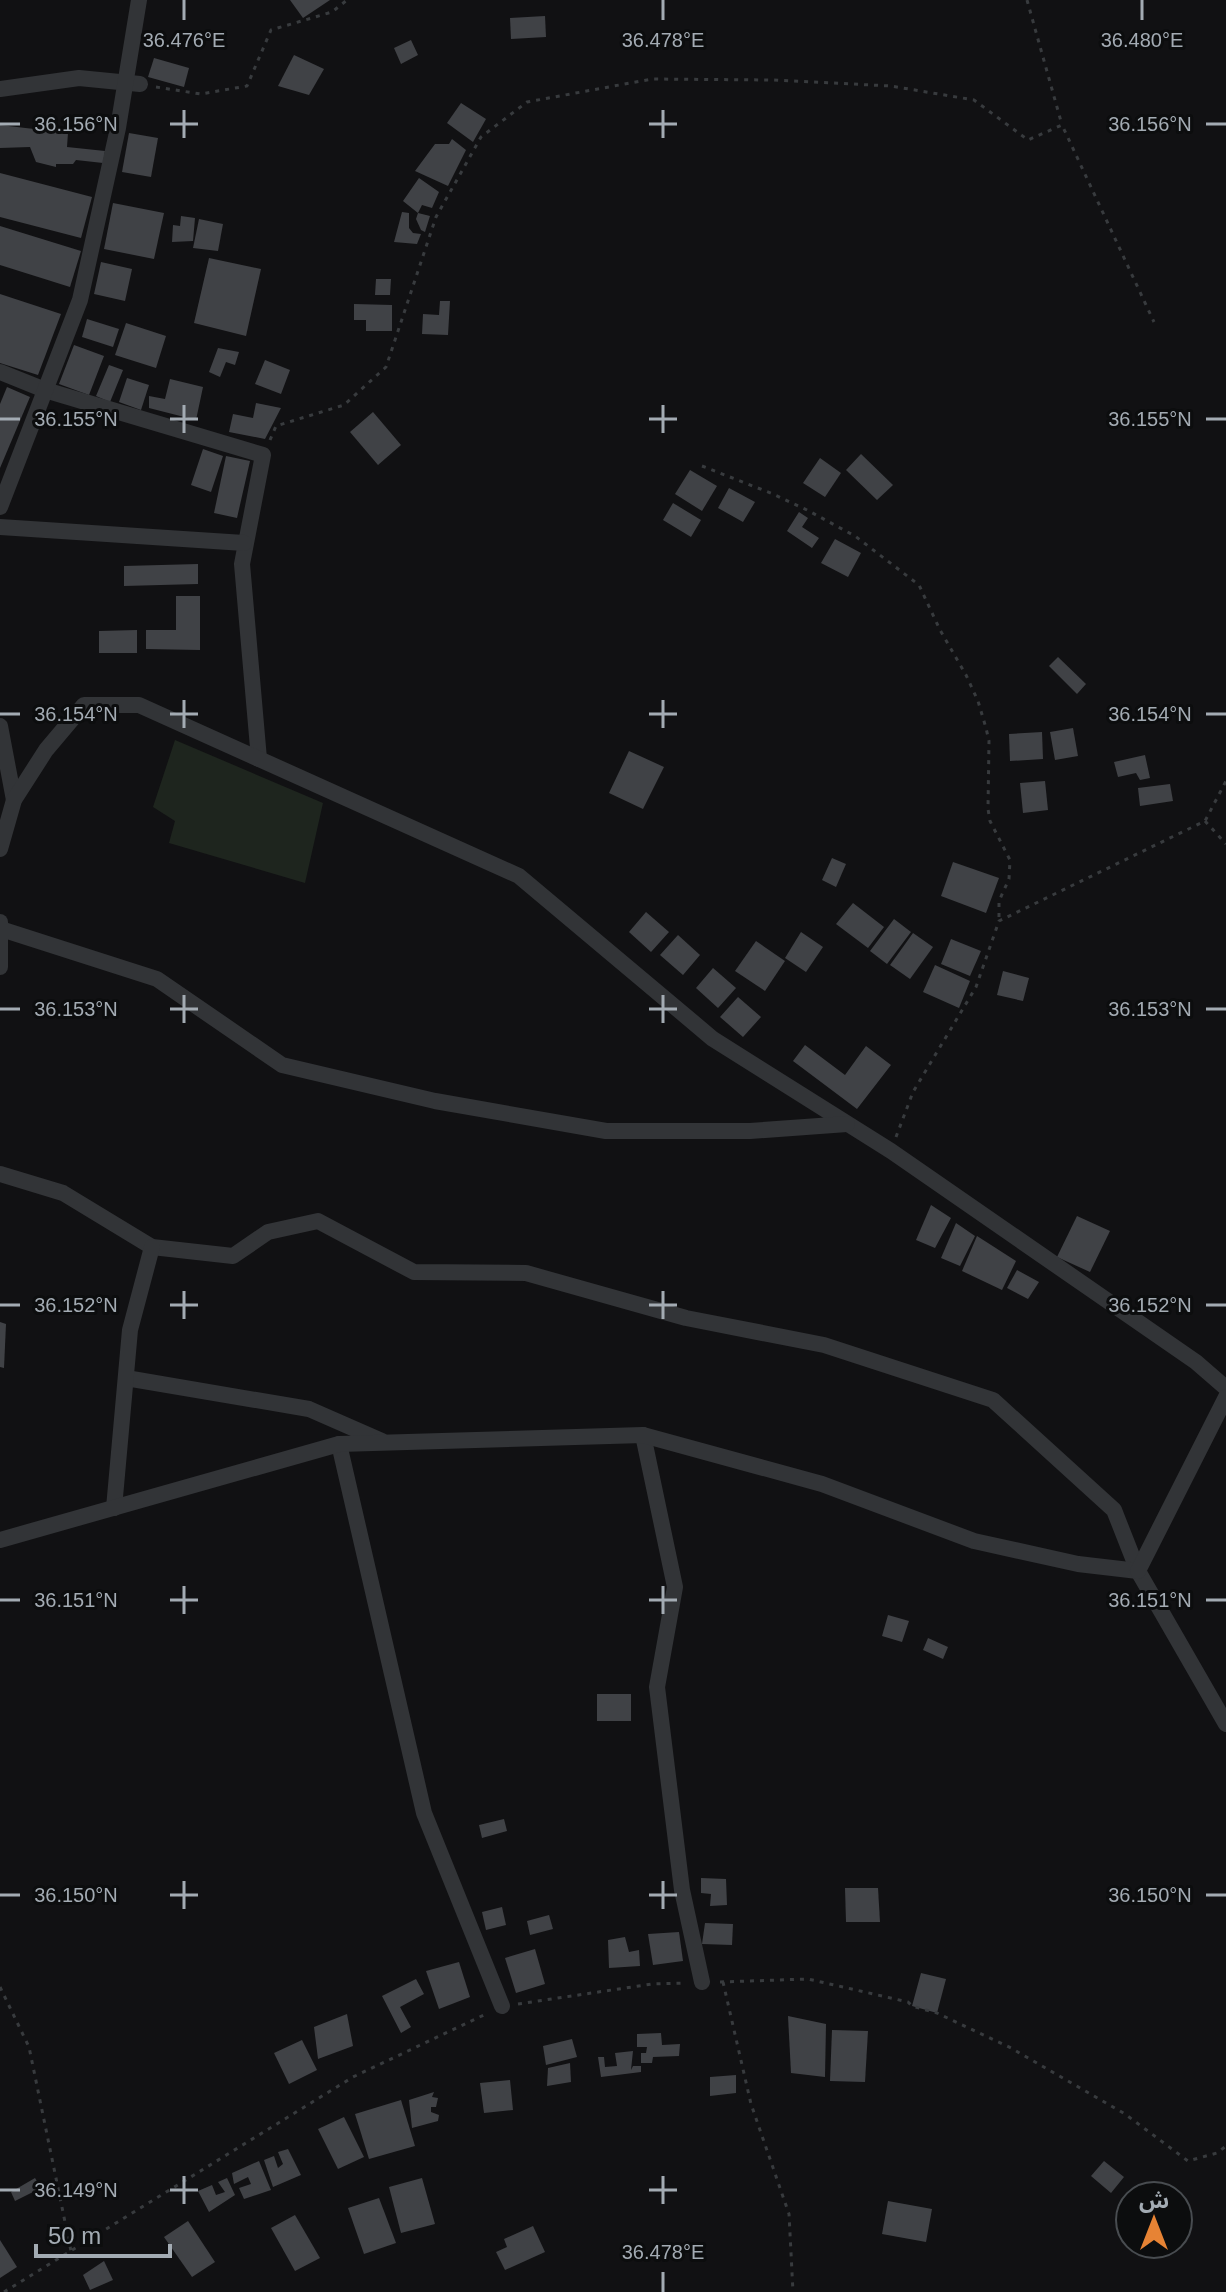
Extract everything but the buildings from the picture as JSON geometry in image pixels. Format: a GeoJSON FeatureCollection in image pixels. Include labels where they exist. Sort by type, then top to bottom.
{"type":"FeatureCollection","features":[{"type":"Feature","properties":{"kind":"street"},"geometry":{"type":"LineString","coordinates":[[0,507],[5,477],[45,390],[80,300],[118,128],[133,84],[139,0]]}},
{"type":"Feature","properties":{"kind":"street"},"geometry":{"type":"LineString","coordinates":[[0,89],[79,78],[133,84]]}},
{"type":"Feature","properties":{"kind":"street"},"geometry":{"type":"LineString","coordinates":[[0,372],[45,390],[263,455],[242,564],[259,759]]}},
{"type":"Feature","properties":{"kind":"street"},"geometry":{"type":"LineString","coordinates":[[0,527],[244,543]]}},
{"type":"Feature","properties":{"kind":"street"},"geometry":{"type":"LineString","coordinates":[[0,849],[14,800],[46,750],[84,705],[139,705],[519,876],[713,1039],[891,1151],[1196,1362],[1226,1388]]}},
{"type":"Feature","properties":{"kind":"street"},"geometry":{"type":"LineString","coordinates":[[0,726],[14,800]]}},
{"type":"Feature","properties":{"kind":"street"},"geometry":{"type":"LineString","coordinates":[[0,920],[0,967]]}},
{"type":"Feature","properties":{"kind":"street"},"geometry":{"type":"LineString","coordinates":[[1,929],[157,979],[282,1065],[420,1097],[606,1131],[750,1131],[847,1124]]}},
{"type":"Feature","properties":{"kind":"street"},"geometry":{"type":"LineString","coordinates":[[0,1174],[63,1193],[152,1247],[233,1256],[268,1232],[318,1221],[414,1272],[526,1273],[686,1318],[824,1345],[993,1400],[1114,1510],[1138,1571],[1226,1724]]}},
{"type":"Feature","properties":{"kind":"street"},"geometry":{"type":"LineString","coordinates":[[114,1508],[130,1330],[152,1247]]}},
{"type":"Feature","properties":{"kind":"street"},"geometry":{"type":"LineString","coordinates":[[126,1378],[309,1409],[387,1443]]}},
{"type":"Feature","properties":{"kind":"street"},"geometry":{"type":"LineString","coordinates":[[1138,1571],[1226,1397]]}},
{"type":"Feature","properties":{"kind":"street"},"geometry":{"type":"LineString","coordinates":[[0,1540],[339,1444],[643,1435],[822,1484],[974,1541],[1078,1564],[1138,1571]]}},
{"type":"Feature","properties":{"kind":"street"},"geometry":{"type":"LineString","coordinates":[[643,1435],[675,1587],[657,1687],[682,1890],[702,1982]]}},
{"type":"Feature","properties":{"kind":"street"},"geometry":{"type":"LineString","coordinates":[[339,1444],[424,1813],[502,2006]]}},
{"type":"Feature","properties":{"kind":"path"},"geometry":{"type":"LineString","coordinates":[[133,84],[201,94],[247,86],[271,30],[332,12],[347,0]]}},
{"type":"Feature","properties":{"kind":"path"},"geometry":{"type":"LineString","coordinates":[[1027,0],[1062,125],[1154,322]]}},
{"type":"Feature","properties":{"kind":"path"},"geometry":{"type":"LineString","coordinates":[[263,455],[276,426],[344,405],[386,367],[436,217],[481,137],[527,102],[652,79],[773,80],[891,86],[974,100],[1028,140],[1062,125]]}},
{"type":"Feature","properties":{"kind":"path"},"geometry":{"type":"LineString","coordinates":[[702,466],[773,494],[855,536],[919,585],[966,675],[986,728],[989,741],[988,809],[990,821],[1010,860],[1009,879],[999,901],[999,921],[976,987],[913,1092],[891,1151]]}},
{"type":"Feature","properties":{"kind":"path"},"geometry":{"type":"LineString","coordinates":[[999,921],[1205,821],[1226,781]]}},
{"type":"Feature","properties":{"kind":"path"},"geometry":{"type":"LineString","coordinates":[[1205,821],[1226,844]]}},
{"type":"Feature","properties":{"kind":"path"},"geometry":{"type":"LineString","coordinates":[[4,2292],[353,2077],[502,2006],[652,1984],[808,1979],[908,2002],[1011,2048],[1125,2114],[1188,2161],[1217,2153],[1226,2146]]}},
{"type":"Feature","properties":{"kind":"path"},"geometry":{"type":"LineString","coordinates":[[723,1982],[751,2104],[789,2214],[793,2292]]}},
{"type":"Feature","properties":{"kind":"path"},"geometry":{"type":"LineString","coordinates":[[0,1987],[29,2047],[71,2251]]}},
{"type":"Feature","properties":{"kind":"shaded area"},"geometry":{"type":"Polygon","coordinates":[[[175,740],[323,803],[305,883],[169,843],[175,821],[153,807],[175,740]]]}}]}
